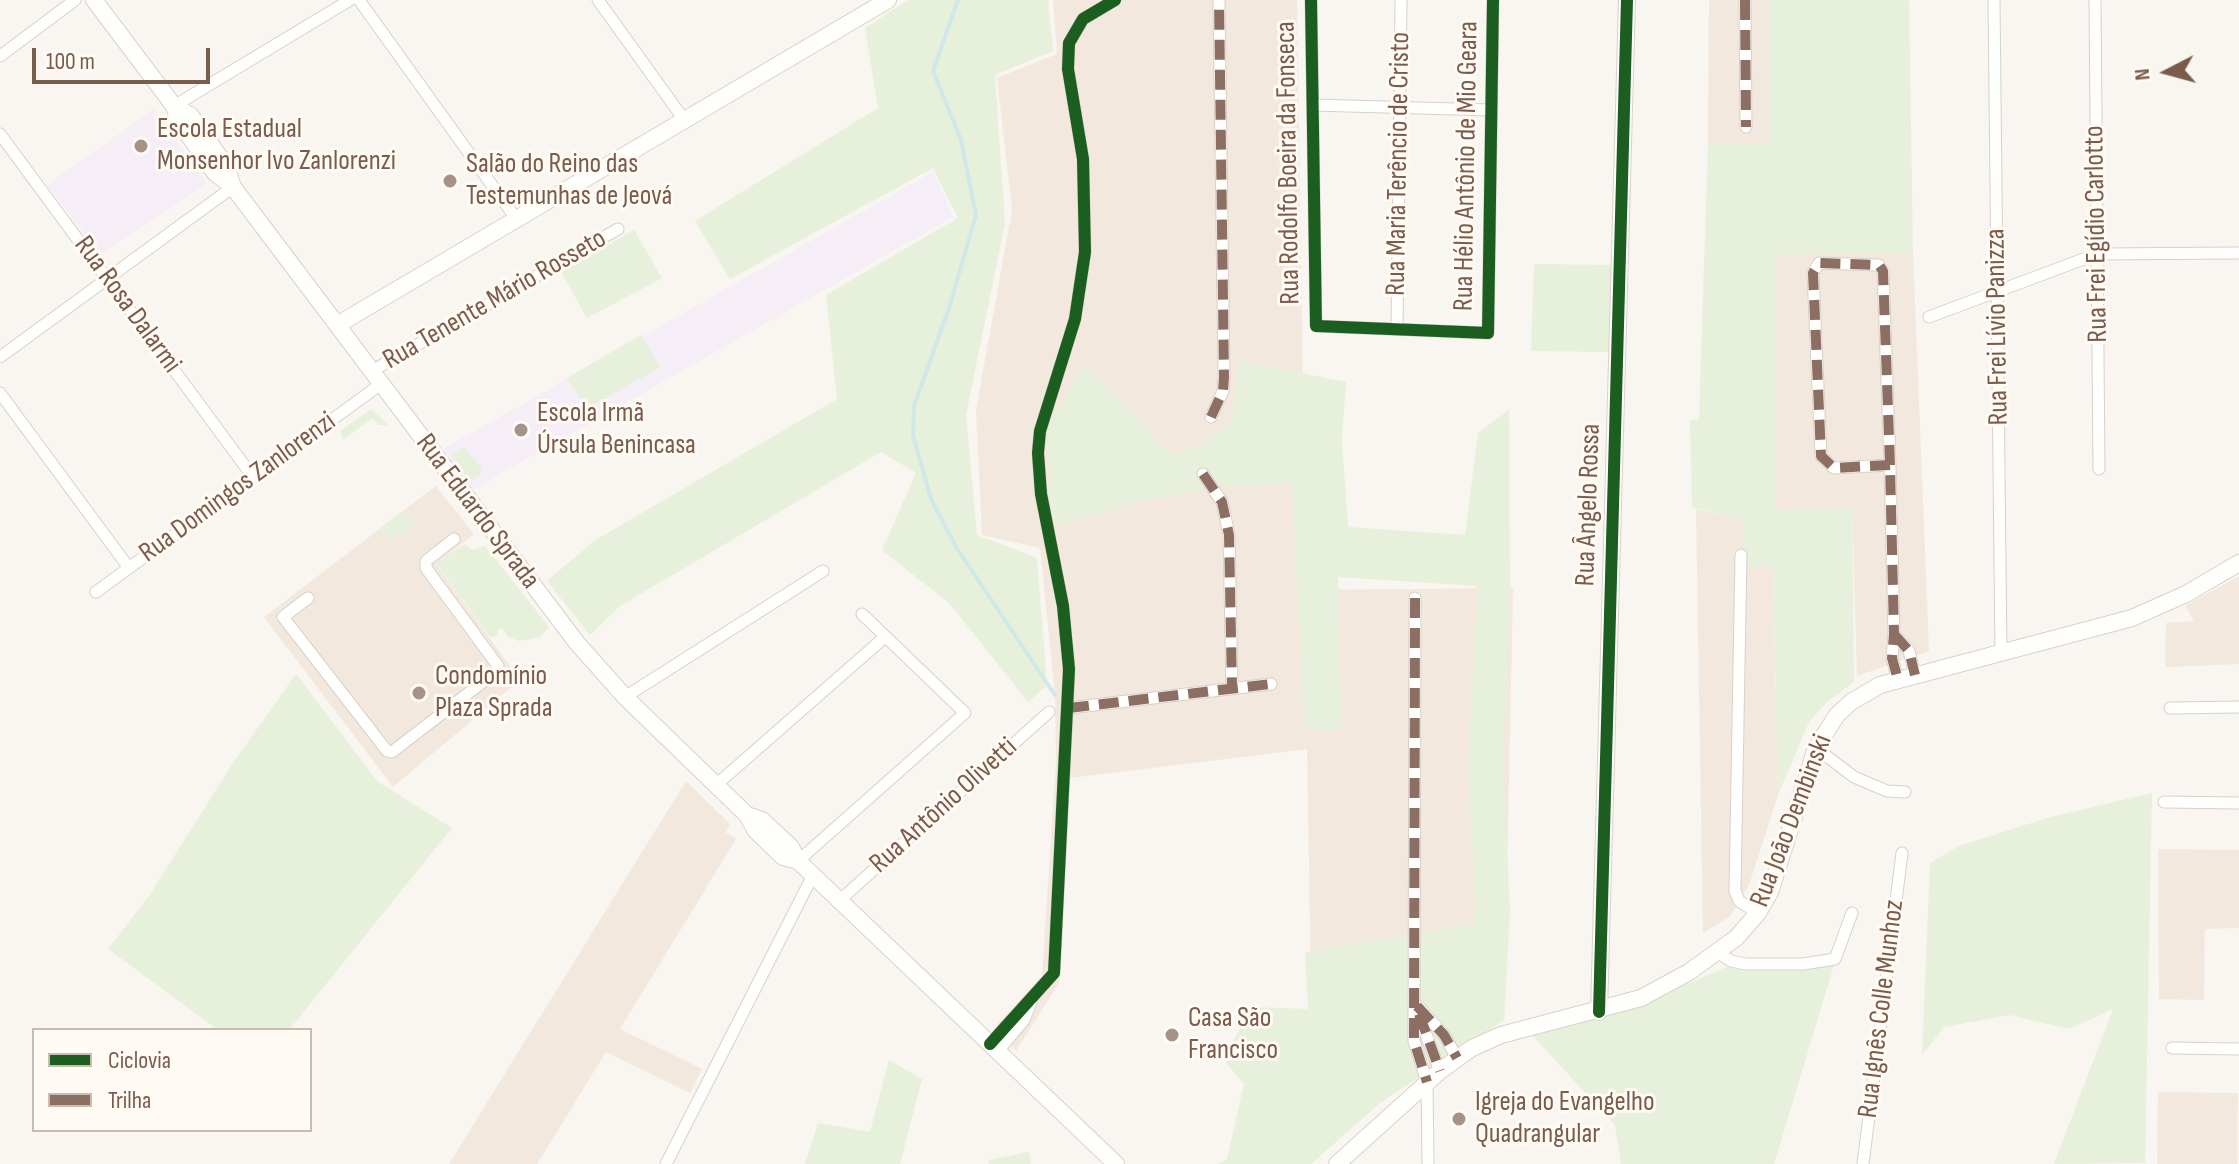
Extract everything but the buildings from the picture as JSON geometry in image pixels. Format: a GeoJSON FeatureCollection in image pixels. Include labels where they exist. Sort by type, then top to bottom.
{"type":"FeatureCollection","features":[{"type":"Feature","properties":{"kind":"main road","name":"Rua Eduardo Sprada"},"geometry":{"type":"LineString","coordinates":[[94,0],[174,106],[180,123],[215,173],[233,187],[544,601],[625,697],[747,815],[762,820],[791,847],[798,861],[839,901],[1116,1164]]}},
{"type":"Feature","properties":{"kind":"main road"},"geometry":{"type":"LineString","coordinates":[[337,325],[888,0]]}},
{"type":"Feature","properties":{"kind":"main road","name":"Rua Ângelo Rossa"},"geometry":{"type":"LineString","coordinates":[[1599,1012],[1627,0]]}},
{"type":"Feature","properties":{"kind":"main road","name":"Rua João Dembinski"},"geometry":{"type":"LineString","coordinates":[[1337,1164],[1457,1058],[1501,1035],[1599,1012],[1665,987],[1717,952],[1758,913],[1775,880],[1816,748],[1831,723],[1851,702],[1898,680],[2132,618],[2186,594],[2239,563]]}},
{"type":"Feature","properties":{"kind":"street"},"geometry":{"type":"LineString","coordinates":[[0,56],[75,0]]}},
{"type":"Feature","properties":{"kind":"street"},"geometry":{"type":"LineString","coordinates":[[174,106],[350,0]]}},
{"type":"Feature","properties":{"kind":"street"},"geometry":{"type":"LineString","coordinates":[[359,0],[517,220]]}},
{"type":"Feature","properties":{"kind":"street"},"geometry":{"type":"LineString","coordinates":[[598,0],[685,121]]}},
{"type":"Feature","properties":{"kind":"street"},"geometry":{"type":"LineString","coordinates":[[994,1048],[1017,1012],[1032,1002],[1054,973],[1069,708],[1064,617],[1041,494],[1038,453],[1040,431],[1075,319],[1085,252],[1083,159],[1068,69],[1069,43],[1083,19],[1115,0]]}},
{"type":"Feature","properties":{"kind":"street"},"geometry":{"type":"LineString","coordinates":[[1211,417],[1223,391],[1224,377],[1219,0]]}},
{"type":"Feature","properties":{"kind":"street","name":"Rua Rodolfo Boeira da Fonseca"},"geometry":{"type":"LineString","coordinates":[[1311,0],[1316,326],[1397,329]]}},
{"type":"Feature","properties":{"kind":"street","name":"Rua Maria Terêncio de Cristo"},"geometry":{"type":"LineString","coordinates":[[1397,329],[1401,0]]}},
{"type":"Feature","properties":{"kind":"street","name":"Rua Hélio Antônio de Mio Geara"},"geometry":{"type":"LineString","coordinates":[[1397,329],[1488,333],[1493,0]]}},
{"type":"Feature","properties":{"kind":"street"},"geometry":{"type":"LineString","coordinates":[[1745,0],[1746,127]]}},
{"type":"Feature","properties":{"kind":"street","name":"Rua Frei Lívio Panizza"},"geometry":{"type":"LineString","coordinates":[[1994,0],[2001,654]]}},
{"type":"Feature","properties":{"kind":"street","name":"Rua Frei Egídio Carlotto"},"geometry":{"type":"LineString","coordinates":[[2095,0],[2099,469]]}},
{"type":"Feature","properties":{"kind":"street"},"geometry":{"type":"LineString","coordinates":[[1313,105],[1491,110]]}},
{"type":"Feature","properties":{"kind":"street","name":"Rua Rosa Dalarmi"},"geometry":{"type":"LineString","coordinates":[[0,134],[253,477]]}},
{"type":"Feature","properties":{"kind":"street"},"geometry":{"type":"LineString","coordinates":[[0,357],[233,187]]}},
{"type":"Feature","properties":{"kind":"street","name":"Rua Tenente Mário Rosseto"},"geometry":{"type":"LineString","coordinates":[[376,377],[618,229]]}},
{"type":"Feature","properties":{"kind":"street"},"geometry":{"type":"LineString","coordinates":[[1929,317],[2097,254],[2239,253]]}},
{"type":"Feature","properties":{"kind":"street"},"geometry":{"type":"LineString","coordinates":[[1890,465],[1834,468],[1821,456],[1813,273],[1819,263],[1882,267],[1890,465],[1892,658],[1898,680]]}},
{"type":"Feature","properties":{"kind":"street","name":"Rua Domingos Zanlorenzi"},"geometry":{"type":"LineString","coordinates":[[96,592],[253,477],[376,377]]}},
{"type":"Feature","properties":{"kind":"street"},"geometry":{"type":"LineString","coordinates":[[0,393],[129,568]]}},
{"type":"Feature","properties":{"kind":"street"},"geometry":{"type":"LineString","coordinates":[[1203,474],[1222,502],[1229,535],[1232,689]]}},
{"type":"Feature","properties":{"kind":"street"},"geometry":{"type":"LineString","coordinates":[[308,598],[283,617],[387,751],[392,752],[497,671],[498,666],[426,568],[426,561],[454,539]]}},
{"type":"Feature","properties":{"kind":"street"},"geometry":{"type":"LineString","coordinates":[[1741,555],[1735,891],[1739,901],[1758,913]]}},
{"type":"Feature","properties":{"kind":"street"},"geometry":{"type":"LineString","coordinates":[[625,697],[823,571]]}},
{"type":"Feature","properties":{"kind":"street"},"geometry":{"type":"LineString","coordinates":[[1415,598],[1414,1041],[1427,1082],[1428,1164]]}},
{"type":"Feature","properties":{"kind":"street"},"geometry":{"type":"LineString","coordinates":[[798,861],[965,713],[862,614]]}},
{"type":"Feature","properties":{"kind":"street"},"geometry":{"type":"LineString","coordinates":[[1894,634],[1909,651],[1915,675]]}},
{"type":"Feature","properties":{"kind":"street"},"geometry":{"type":"LineString","coordinates":[[716,785],[885,637]]}},
{"type":"Feature","properties":{"kind":"street"},"geometry":{"type":"LineString","coordinates":[[1069,708],[1271,684]]}},
{"type":"Feature","properties":{"kind":"street"},"geometry":{"type":"LineString","coordinates":[[2170,708],[2239,707]]}},
{"type":"Feature","properties":{"kind":"street","name":"Rua Antônio Olivetti"},"geometry":{"type":"LineString","coordinates":[[839,901],[1049,712]]}},
{"type":"Feature","properties":{"kind":"street"},"geometry":{"type":"LineString","coordinates":[[1816,748],[1854,777],[1887,791],[1905,792]]}},
{"type":"Feature","properties":{"kind":"street"},"geometry":{"type":"LineString","coordinates":[[2164,802],[2239,803]]}},
{"type":"Feature","properties":{"kind":"street","name":"Rua Ignês Colle Munhoz"},"geometry":{"type":"LineString","coordinates":[[1863,1164],[1902,853]]}},
{"type":"Feature","properties":{"kind":"street"},"geometry":{"type":"LineString","coordinates":[[666,1164],[813,875]]}},
{"type":"Feature","properties":{"kind":"street"},"geometry":{"type":"LineString","coordinates":[[1717,952],[1731,961],[1746,964],[1803,964],[1835,959],[1852,913]]}},
{"type":"Feature","properties":{"kind":"street"},"geometry":{"type":"LineString","coordinates":[[1415,1003],[1439,1030],[1457,1058]]}},
{"type":"Feature","properties":{"kind":"street"},"geometry":{"type":"LineString","coordinates":[[1415,1003],[1440,1071]]}},
{"type":"Feature","properties":{"kind":"street"},"geometry":{"type":"LineString","coordinates":[[2172,1048],[2239,1049]]}},
{"type":"Feature","properties":{"kind":"shaded area"},"geometry":{"type":"Polygon","coordinates":[[[1053,0],[1297,0],[1306,590],[1513,588],[1504,1020],[1422,1067],[1314,1153],[1307,749],[1070,778],[1059,983],[1016,1051],[994,1028],[1042,976],[1056,762],[1055,695],[1040,548],[982,535],[976,410],[1012,210],[997,78],[1057,54],[1053,0]]]}},
{"type":"Feature","properties":{"kind":"shaded area"},"geometry":{"type":"Polygon","coordinates":[[[1709,0],[1770,0],[1769,145],[1708,144],[1709,0]]]}},
{"type":"Feature","properties":{"kind":"shaded area","name":"Escola Estadual Monsenhor Ivo Zanlorenzi"},"geometry":{"type":"Polygon","coordinates":[[[154,109],[207,184],[100,254],[47,185],[154,109]]]}},
{"type":"Feature","properties":{"kind":"shaded area"},"geometry":{"type":"Polygon","coordinates":[[[933,172],[953,217],[472,490],[443,449],[933,172]]]}},
{"type":"Feature","properties":{"kind":"shaded area"},"geometry":{"type":"Polygon","coordinates":[[[1913,252],[1929,651],[1857,676],[1852,508],[1776,510],[1775,254],[1913,252]]]}},
{"type":"Feature","properties":{"kind":"shaded area"},"geometry":{"type":"Polygon","coordinates":[[[436,486],[474,534],[436,564],[520,680],[393,787],[264,617],[436,486]]]}},
{"type":"Feature","properties":{"kind":"shaded area"},"geometry":{"type":"Polygon","coordinates":[[[1696,509],[1743,521],[1773,566],[1778,795],[1749,885],[1730,916],[1703,933],[1696,509]]]}},
{"type":"Feature","properties":{"kind":"shaded area"},"geometry":{"type":"Polygon","coordinates":[[[2239,576],[2239,664],[2165,667],[2166,623],[2194,621],[2185,606],[2239,576]]]}},
{"type":"Feature","properties":{"kind":"shaded area"},"geometry":{"type":"Polygon","coordinates":[[[686,781],[730,824],[725,832],[736,839],[620,1029],[702,1069],[690,1093],[606,1052],[537,1164],[449,1164],[686,781]]]}},
{"type":"Feature","properties":{"kind":"shaded area"},"geometry":{"type":"Polygon","coordinates":[[[2158,849],[2239,850],[2239,928],[2205,929],[2204,1000],[2159,999],[2158,849]]]}},
{"type":"Feature","properties":{"kind":"shaded area"},"geometry":{"type":"Polygon","coordinates":[[[2158,1092],[2238,1093],[2237,1164],[2157,1164],[2158,1092]]]}},
{"type":"Feature","properties":{"kind":"green space"},"geometry":{"type":"Polygon","coordinates":[[[908,0],[1048,0],[1053,51],[995,75],[1005,223],[966,415],[977,535],[1037,558],[1047,686],[1028,702],[949,603],[882,550],[916,473],[881,452],[620,606],[590,635],[547,581],[594,541],[837,399],[826,295],[958,218],[933,168],[730,279],[695,221],[878,108],[865,28],[908,0]]]}},
{"type":"Feature","properties":{"kind":"green space"},"geometry":{"type":"Polygon","coordinates":[[[1770,0],[1909,0],[1913,252],[1775,255],[1776,509],[1852,508],[1854,682],[1827,702],[1809,722],[1778,795],[1773,566],[1745,565],[1743,521],[1692,507],[1690,420],[1699,419],[1708,144],[1769,144],[1770,0]]]}},
{"type":"Feature","properties":{"kind":"green space"},"geometry":{"type":"Polygon","coordinates":[[[634,230],[662,278],[587,318],[561,272],[634,230]]]}},
{"type":"Feature","properties":{"kind":"green space"},"geometry":{"type":"Polygon","coordinates":[[[1534,264],[1613,265],[1611,352],[1531,351],[1534,264]]]}},
{"type":"Feature","properties":{"kind":"green space"},"geometry":{"type":"Polygon","coordinates":[[[641,335],[660,367],[587,409],[567,378],[641,335]]]}},
{"type":"Feature","properties":{"kind":"green space"},"geometry":{"type":"Polygon","coordinates":[[[1239,361],[1346,382],[1342,440],[1348,527],[1465,535],[1478,433],[1509,410],[1510,602],[1503,760],[1510,912],[1504,1020],[1380,1103],[1311,1164],[1218,1164],[1227,1159],[1244,1084],[1223,1059],[1252,1007],[1308,1009],[1305,952],[1476,924],[1468,763],[1477,586],[1338,577],[1341,729],[1304,729],[1292,483],[1216,487],[1146,500],[1052,527],[1047,429],[1084,364],[1170,453],[1203,446],[1232,418],[1239,361]]]}},
{"type":"Feature","properties":{"kind":"green space"},"geometry":{"type":"Polygon","coordinates":[[[371,409],[388,425],[379,425],[373,418],[343,440],[340,431],[371,409]]]}},
{"type":"Feature","properties":{"kind":"green space"},"geometry":{"type":"Polygon","coordinates":[[[464,448],[482,468],[480,475],[470,481],[452,455],[464,448]]]}},
{"type":"Feature","properties":{"kind":"green space"},"geometry":{"type":"Polygon","coordinates":[[[404,510],[415,524],[391,542],[380,528],[404,510]]]}},
{"type":"Feature","properties":{"kind":"green space"},"geometry":{"type":"Polygon","coordinates":[[[465,544],[472,550],[485,546],[549,627],[540,637],[519,641],[508,637],[502,628],[497,630],[497,636],[490,637],[436,563],[465,544]]]}},
{"type":"Feature","properties":{"kind":"green space"},"geometry":{"type":"Polygon","coordinates":[[[296,674],[378,782],[452,828],[291,1028],[215,1028],[108,949],[149,896],[233,763],[296,674]]]}},
{"type":"Feature","properties":{"kind":"green space"},"geometry":{"type":"Polygon","coordinates":[[[2152,793],[2145,1163],[2054,1164],[2113,1009],[2069,1029],[2010,1015],[1944,1027],[1922,1055],[1930,863],[1959,846],[2047,818],[2152,793]]]}},
{"type":"Feature","properties":{"kind":"green space"},"geometry":{"type":"Polygon","coordinates":[[[1731,965],[1802,969],[1834,965],[1774,1164],[1621,1164],[1615,1125],[1532,1035],[1639,1005],[1731,965]]]}},
{"type":"Feature","properties":{"kind":"green space"},"geometry":{"type":"Polygon","coordinates":[[[889,1060],[922,1079],[900,1164],[805,1164],[818,1123],[870,1132],[889,1060]]]}},
{"type":"Feature","properties":{"kind":"green space"},"geometry":{"type":"Polygon","coordinates":[[[1029,1152],[1031,1164],[989,1164],[988,1160],[1029,1152]]]}},
{"type":"Feature","properties":{"kind":"waterway"},"geometry":{"type":"LineString","coordinates":[[958,0],[933,71],[961,140],[976,215],[950,305],[914,406],[913,435],[931,499],[956,547],[1055,695]]}},
{"type":"Feature","properties":{"kind":"marked path"},"geometry":{"type":"LineString","coordinates":[[1211,417],[1223,391],[1224,377],[1219,0]]}},
{"type":"Feature","properties":{"kind":"marked path"},"geometry":{"type":"LineString","coordinates":[[1745,0],[1746,127]]}},
{"type":"Feature","properties":{"kind":"marked path"},"geometry":{"type":"LineString","coordinates":[[1890,465],[1834,468],[1821,456],[1813,273],[1819,263],[1879,265],[1883,271],[1890,465],[1894,634],[1892,658],[1898,680]]}},
{"type":"Feature","properties":{"kind":"marked path"},"geometry":{"type":"LineString","coordinates":[[1203,474],[1222,502],[1229,535],[1232,689]]}},
{"type":"Feature","properties":{"kind":"marked path"},"geometry":{"type":"LineString","coordinates":[[1415,598],[1414,1041],[1427,1082]]}},
{"type":"Feature","properties":{"kind":"marked path"},"geometry":{"type":"LineString","coordinates":[[1894,634],[1909,651],[1915,675]]}},
{"type":"Feature","properties":{"kind":"marked path"},"geometry":{"type":"LineString","coordinates":[[1069,708],[1271,684]]}},
{"type":"Feature","properties":{"kind":"marked path"},"geometry":{"type":"LineString","coordinates":[[1417,1006],[1444,1035],[1457,1058]]}},
{"type":"Feature","properties":{"kind":"marked path"},"geometry":{"type":"LineString","coordinates":[[1419,1014],[1440,1071]]}},
{"type":"Feature","properties":{"kind":"cycle path"},"geometry":{"type":"LineString","coordinates":[[990,1044],[1054,973],[1069,669],[1063,606],[1041,494],[1038,453],[1040,431],[1075,319],[1085,252],[1083,159],[1068,69],[1069,43],[1083,19],[1115,0]]}},
{"type":"Feature","properties":{"kind":"cycle path"},"geometry":{"type":"LineString","coordinates":[[1311,0],[1316,326],[1488,333],[1493,0]]}},
{"type":"Feature","properties":{"kind":"cycle path"},"geometry":{"type":"LineString","coordinates":[[1599,1012],[1627,0]]}},
{"type":"Feature","properties":{"kind":"place","name":"Escola Estadual Monsenhor Ivo Zanlorenzi"},"geometry":{"type":"Point","coordinates":[141,146]}},
{"type":"Feature","properties":{"kind":"place","name":"Salão do Reino das Testemunhas de Jeová"},"geometry":{"type":"Point","coordinates":[450,181]}},
{"type":"Feature","properties":{"kind":"place","name":"Escola Irmã Úrsula Benincasa"},"geometry":{"type":"Point","coordinates":[521,430]}},
{"type":"Feature","properties":{"kind":"place","name":"Condomínio Plaza Sprada"},"geometry":{"type":"Point","coordinates":[419,693]}},
{"type":"Feature","properties":{"kind":"place","name":"Casa São Francisco"},"geometry":{"type":"Point","coordinates":[1172,1035]}},
{"type":"Feature","properties":{"kind":"place","name":"Igreja do Evangelho Quadrangular"},"geometry":{"type":"Point","coordinates":[1459,1119]}}]}
